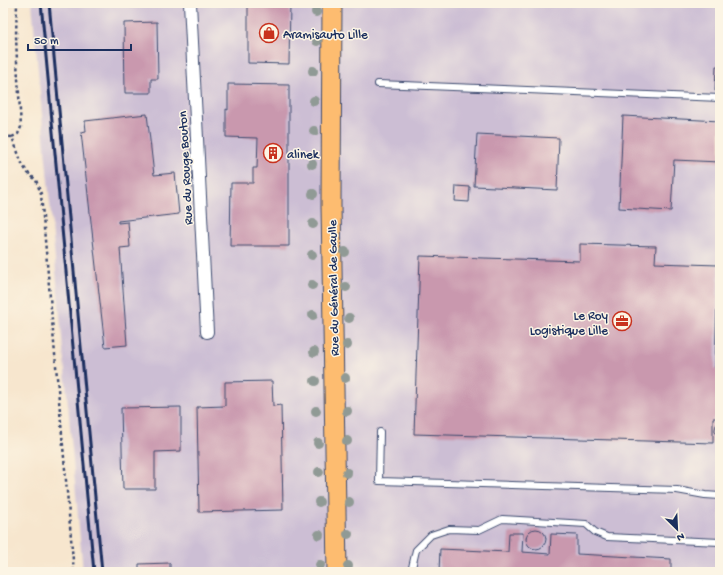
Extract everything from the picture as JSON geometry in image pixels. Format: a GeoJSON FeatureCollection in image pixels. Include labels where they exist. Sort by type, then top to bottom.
{"type":"FeatureCollection","features":[{"type":"Feature","properties":{"kind":"main road","name":"Rue du Général de Gaulle"},"geometry":{"type":"LineString","coordinates":[[332,3],[331,205],[337,572]]}},
{"type":"Feature","properties":{"kind":"street","name":"Rue du Rouge Bouton"},"geometry":{"type":"LineString","coordinates":[[190,3],[207,332]]}},
{"type":"Feature","properties":{"kind":"lane"},"geometry":{"type":"LineString","coordinates":[[378,84],[720,98]]}},
{"type":"Feature","properties":{"kind":"lane"},"geometry":{"type":"LineString","coordinates":[[380,432],[379,482],[677,490],[720,496]]}},
{"type":"Feature","properties":{"kind":"lane"},"geometry":{"type":"LineString","coordinates":[[411,572],[416,550],[431,535],[449,529],[479,530],[502,519],[586,524],[595,532],[607,538],[720,542]]}},
{"type":"Feature","properties":{"kind":"path"},"geometry":{"type":"LineString","coordinates":[[3,136],[12,137],[18,134],[21,127],[16,62],[17,3]]}},
{"type":"Feature","properties":{"kind":"path"},"geometry":{"type":"LineString","coordinates":[[12,137],[23,166],[36,180],[40,194],[74,572]]}},
{"type":"Feature","properties":{"kind":"shaded area"},"geometry":{"type":"Polygon","coordinates":[[[32,3],[720,3],[720,572],[83,572],[32,3]]]}},
{"type":"Feature","properties":{"kind":"building","name":"Aramisauto Lille"},"geometry":{"type":"Polygon","coordinates":[[[248,3],[290,3],[289,64],[248,63],[248,3]]]}},
{"type":"Feature","properties":{"kind":"building"},"geometry":{"type":"Polygon","coordinates":[[[157,22],[158,79],[151,79],[151,93],[125,93],[124,23],[157,22]]]}},
{"type":"Feature","properties":{"kind":"building"},"geometry":{"type":"Polygon","coordinates":[[[716,66],[720,66],[720,91],[715,91],[716,66]]]}},
{"type":"Feature","properties":{"kind":"building","name":"alinek"},"geometry":{"type":"Polygon","coordinates":[[[228,84],[289,85],[289,246],[230,246],[231,183],[253,183],[253,168],[257,168],[258,138],[226,137],[228,84]]]}},
{"type":"Feature","properties":{"kind":"building"},"geometry":{"type":"Polygon","coordinates":[[[147,114],[154,175],[175,173],[179,214],[118,221],[118,223],[128,222],[130,247],[120,248],[127,345],[105,347],[81,132],[86,131],[85,121],[147,114]]]}},
{"type":"Feature","properties":{"kind":"building"},"geometry":{"type":"Polygon","coordinates":[[[623,116],[720,121],[720,162],[674,160],[671,211],[619,208],[623,116]]]}},
{"type":"Feature","properties":{"kind":"building"},"geometry":{"type":"Polygon","coordinates":[[[477,134],[559,138],[557,190],[474,186],[477,134]]]}},
{"type":"Feature","properties":{"kind":"building"},"geometry":{"type":"Polygon","coordinates":[[[456,186],[470,187],[469,202],[455,201],[456,186]]]}},
{"type":"Feature","properties":{"kind":"building"},"geometry":{"type":"Polygon","coordinates":[[[580,244],[656,246],[655,263],[718,265],[715,368],[720,369],[720,418],[713,418],[713,443],[414,434],[420,256],[580,261],[580,244]]]}},
{"type":"Feature","properties":{"kind":"building"},"geometry":{"type":"Polygon","coordinates":[[[272,381],[273,406],[281,405],[283,510],[199,512],[197,407],[225,406],[225,382],[272,381]]]}},
{"type":"Feature","properties":{"kind":"building"},"geometry":{"type":"Polygon","coordinates":[[[181,407],[181,451],[155,452],[155,489],[123,489],[121,408],[181,407]]]}},
{"type":"Feature","properties":{"kind":"building"},"geometry":{"type":"Polygon","coordinates":[[[720,421],[720,438],[715,432],[715,429],[716,425],[720,421]]]}},
{"type":"Feature","properties":{"kind":"building"},"geometry":{"type":"Polygon","coordinates":[[[536,529],[543,532],[546,539],[543,546],[536,549],[529,546],[526,539],[529,532],[536,529]]]}},
{"type":"Feature","properties":{"kind":"building"},"geometry":{"type":"Polygon","coordinates":[[[509,533],[523,533],[522,552],[550,554],[551,534],[577,535],[577,554],[671,559],[671,572],[439,572],[440,549],[508,552],[509,533]]]}},
{"type":"Feature","properties":{"kind":"building"},"geometry":{"type":"Polygon","coordinates":[[[170,563],[170,572],[139,572],[139,564],[170,563]]]}},
{"type":"Feature","properties":{"kind":"railway"},"geometry":{"type":"LineString","coordinates":[[41,3],[94,572]]}},
{"type":"Feature","properties":{"kind":"railway"},"geometry":{"type":"LineString","coordinates":[[49,3],[102,572]]}},
{"type":"Feature","properties":{"kind":"place","name":"Aramisauto Lille"},"geometry":{"type":"Point","coordinates":[269,33]}},
{"type":"Feature","properties":{"kind":"place","name":"alinek"},"geometry":{"type":"Point","coordinates":[273,153]}},
{"type":"Feature","properties":{"kind":"place","name":"Le Roy Logistique Lille"},"geometry":{"type":"Point","coordinates":[622,321]}}]}
